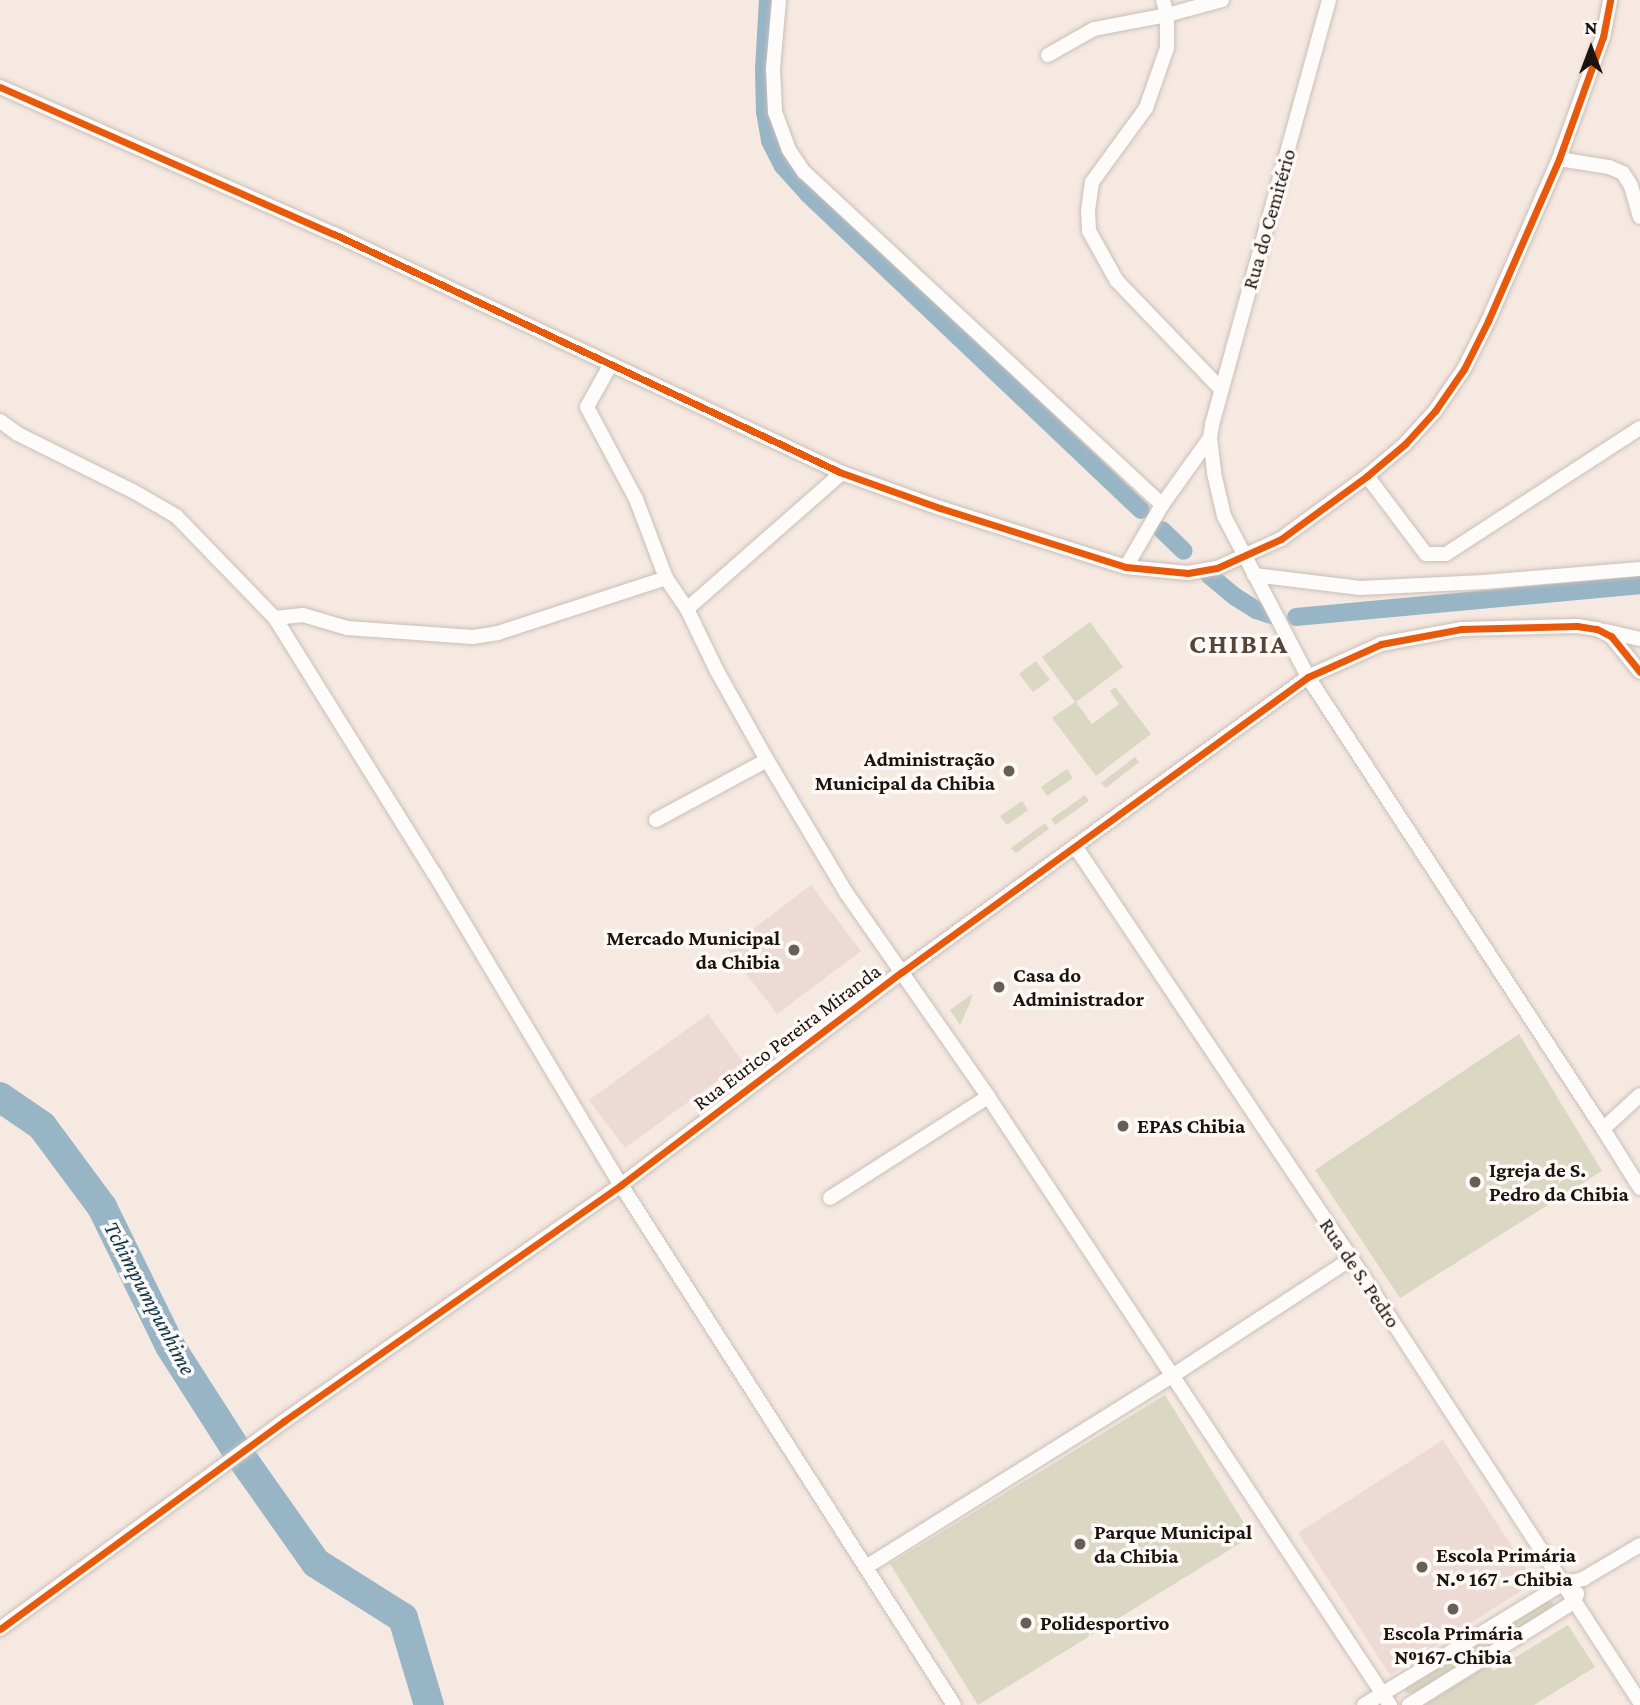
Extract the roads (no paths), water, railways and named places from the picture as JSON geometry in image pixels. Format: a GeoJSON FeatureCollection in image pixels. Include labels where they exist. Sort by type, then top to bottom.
{"type":"FeatureCollection","features":[{"type":"Feature","properties":{"kind":"street"},"geometry":{"type":"LineString","coordinates":[[779,0],[773,69],[775,112],[789,150],[804,172],[1162,505]]}},
{"type":"Feature","properties":{"kind":"street"},"geometry":{"type":"LineString","coordinates":[[1163,0],[1167,15],[1167,48],[1146,108],[1092,183],[1088,211],[1089,231],[1117,281],[1220,388]]}},
{"type":"Feature","properties":{"kind":"street"},"geometry":{"type":"LineString","coordinates":[[1048,55],[1094,29],[1167,15],[1222,0]]}},
{"type":"Feature","properties":{"kind":"street","name":"Rua do Cemitério"},"geometry":{"type":"LineString","coordinates":[[1210,439],[1220,388],[1329,0]]}},
{"type":"Feature","properties":{"kind":"street"},"geometry":{"type":"LineString","coordinates":[[0,87],[334,234],[842,473],[940,508],[1126,567],[1188,573],[1217,568],[1281,539],[1367,476],[1405,444],[1435,411],[1464,369],[1559,159],[1603,37],[1610,0]]}},
{"type":"Feature","properties":{"kind":"street"},"geometry":{"type":"LineString","coordinates":[[1559,159],[1609,167],[1623,173],[1631,186],[1640,216]]}},
{"type":"Feature","properties":{"kind":"street"},"geometry":{"type":"LineString","coordinates":[[611,364],[587,407],[636,499],[666,578],[687,609],[717,671],[767,760],[847,894],[988,1097],[1387,1699]]}},
{"type":"Feature","properties":{"kind":"street"},"geometry":{"type":"LineString","coordinates":[[0,421],[18,434],[133,491],[176,516],[275,618],[621,1185],[954,1705]]}},
{"type":"Feature","properties":{"kind":"street"},"geometry":{"type":"LineString","coordinates":[[1367,476],[1426,554],[1446,554],[1640,428]]}},
{"type":"Feature","properties":{"kind":"street"},"geometry":{"type":"LineString","coordinates":[[1126,567],[1162,505],[1210,439]]}},
{"type":"Feature","properties":{"kind":"street"},"geometry":{"type":"LineString","coordinates":[[1210,439],[1224,516],[1243,557],[1308,677],[1640,1188]]}},
{"type":"Feature","properties":{"kind":"street"},"geometry":{"type":"LineString","coordinates":[[687,609],[842,473]]}},
{"type":"Feature","properties":{"kind":"street"},"geometry":{"type":"LineString","coordinates":[[1254,575],[1360,588],[1484,582],[1640,569]]}},
{"type":"Feature","properties":{"kind":"street"},"geometry":{"type":"LineString","coordinates":[[275,618],[303,615],[347,628],[473,637],[498,633],[666,578]]}},
{"type":"Feature","properties":{"kind":"street","name":"Rua Eurico Pereira Miranda"},"geometry":{"type":"LineString","coordinates":[[0,1629],[284,1421],[621,1185],[902,972],[1308,677],[1381,644],[1461,629],[1577,626],[1640,639]]}},
{"type":"Feature","properties":{"kind":"street"},"geometry":{"type":"LineString","coordinates":[[1597,629],[1611,636],[1626,651],[1640,672]]}},
{"type":"Feature","properties":{"kind":"street"},"geometry":{"type":"LineString","coordinates":[[656,820],[767,760]]}},
{"type":"Feature","properties":{"kind":"street","name":"Rua de S. Pedro"},"geometry":{"type":"LineString","coordinates":[[1075,846],[1351,1259],[1640,1702]]}},
{"type":"Feature","properties":{"kind":"street"},"geometry":{"type":"LineString","coordinates":[[1603,1129],[1640,1095]]}},
{"type":"Feature","properties":{"kind":"street"},"geometry":{"type":"LineString","coordinates":[[830,1198],[988,1097]]}},
{"type":"Feature","properties":{"kind":"street"},"geometry":{"type":"LineString","coordinates":[[866,1567],[1172,1376],[1351,1259]]}},
{"type":"Feature","properties":{"kind":"street"},"geometry":{"type":"LineString","coordinates":[[1364,1705],[1387,1699],[1562,1584],[1583,1579],[1640,1545]]}},
{"type":"Feature","properties":{"kind":"street"},"geometry":{"type":"LineString","coordinates":[[1409,1705],[1574,1602],[1583,1579]]}},
{"type":"Feature","properties":{"kind":"waterway"},"geometry":{"type":"LineString","coordinates":[[768,0],[764,69],[765,112],[770,141],[783,166],[808,194],[1141,510]]}},
{"type":"Feature","properties":{"kind":"waterway"},"geometry":{"type":"LineString","coordinates":[[1162,530],[1184,551]]}},
{"type":"Feature","properties":{"kind":"waterway"},"geometry":{"type":"LineString","coordinates":[[1209,575],[1234,596],[1256,610],[1271,615]]}},
{"type":"Feature","properties":{"kind":"waterway"},"geometry":{"type":"LineString","coordinates":[[1296,617],[1640,585]]}},
{"type":"Feature","properties":{"kind":"waterway","name":"Tchimpumpunhime"},"geometry":{"type":"LineString","coordinates":[[0,1097],[42,1126],[102,1207],[170,1346],[239,1454],[316,1563],[403,1618],[429,1705]]}},
{"type":"Feature","properties":{"kind":"place","name":"Administração Municipal da Chibia"},"geometry":{"type":"Point","coordinates":[1009,771]}},
{"type":"Feature","properties":{"kind":"place","name":"Mercado Municipal da Chibia"},"geometry":{"type":"Point","coordinates":[794,950]}},
{"type":"Feature","properties":{"kind":"place","name":"Casa do Administrador"},"geometry":{"type":"Point","coordinates":[999,987]}},
{"type":"Feature","properties":{"kind":"place","name":"EPAS Chibia"},"geometry":{"type":"Point","coordinates":[1123,1126]}},
{"type":"Feature","properties":{"kind":"place","name":"Igreja de S. Pedro da Chibia"},"geometry":{"type":"Point","coordinates":[1475,1182]}},
{"type":"Feature","properties":{"kind":"place","name":"Parque Municipal da Chibia"},"geometry":{"type":"Point","coordinates":[1080,1544]}},
{"type":"Feature","properties":{"kind":"place","name":"Escola Primária N.º 167 - Chibia"},"geometry":{"type":"Point","coordinates":[1422,1567]}},
{"type":"Feature","properties":{"kind":"place","name":"Escola Primária N⁰167-Chibia"},"geometry":{"type":"Point","coordinates":[1453,1609]}},
{"type":"Feature","properties":{"kind":"place","name":"Polidesportivo"},"geometry":{"type":"Point","coordinates":[1026,1623]}},
{"type":"Feature","properties":{"kind":"district","name":"CHIBIA"},"geometry":{"type":"Point","coordinates":[1239,644]}}]}
